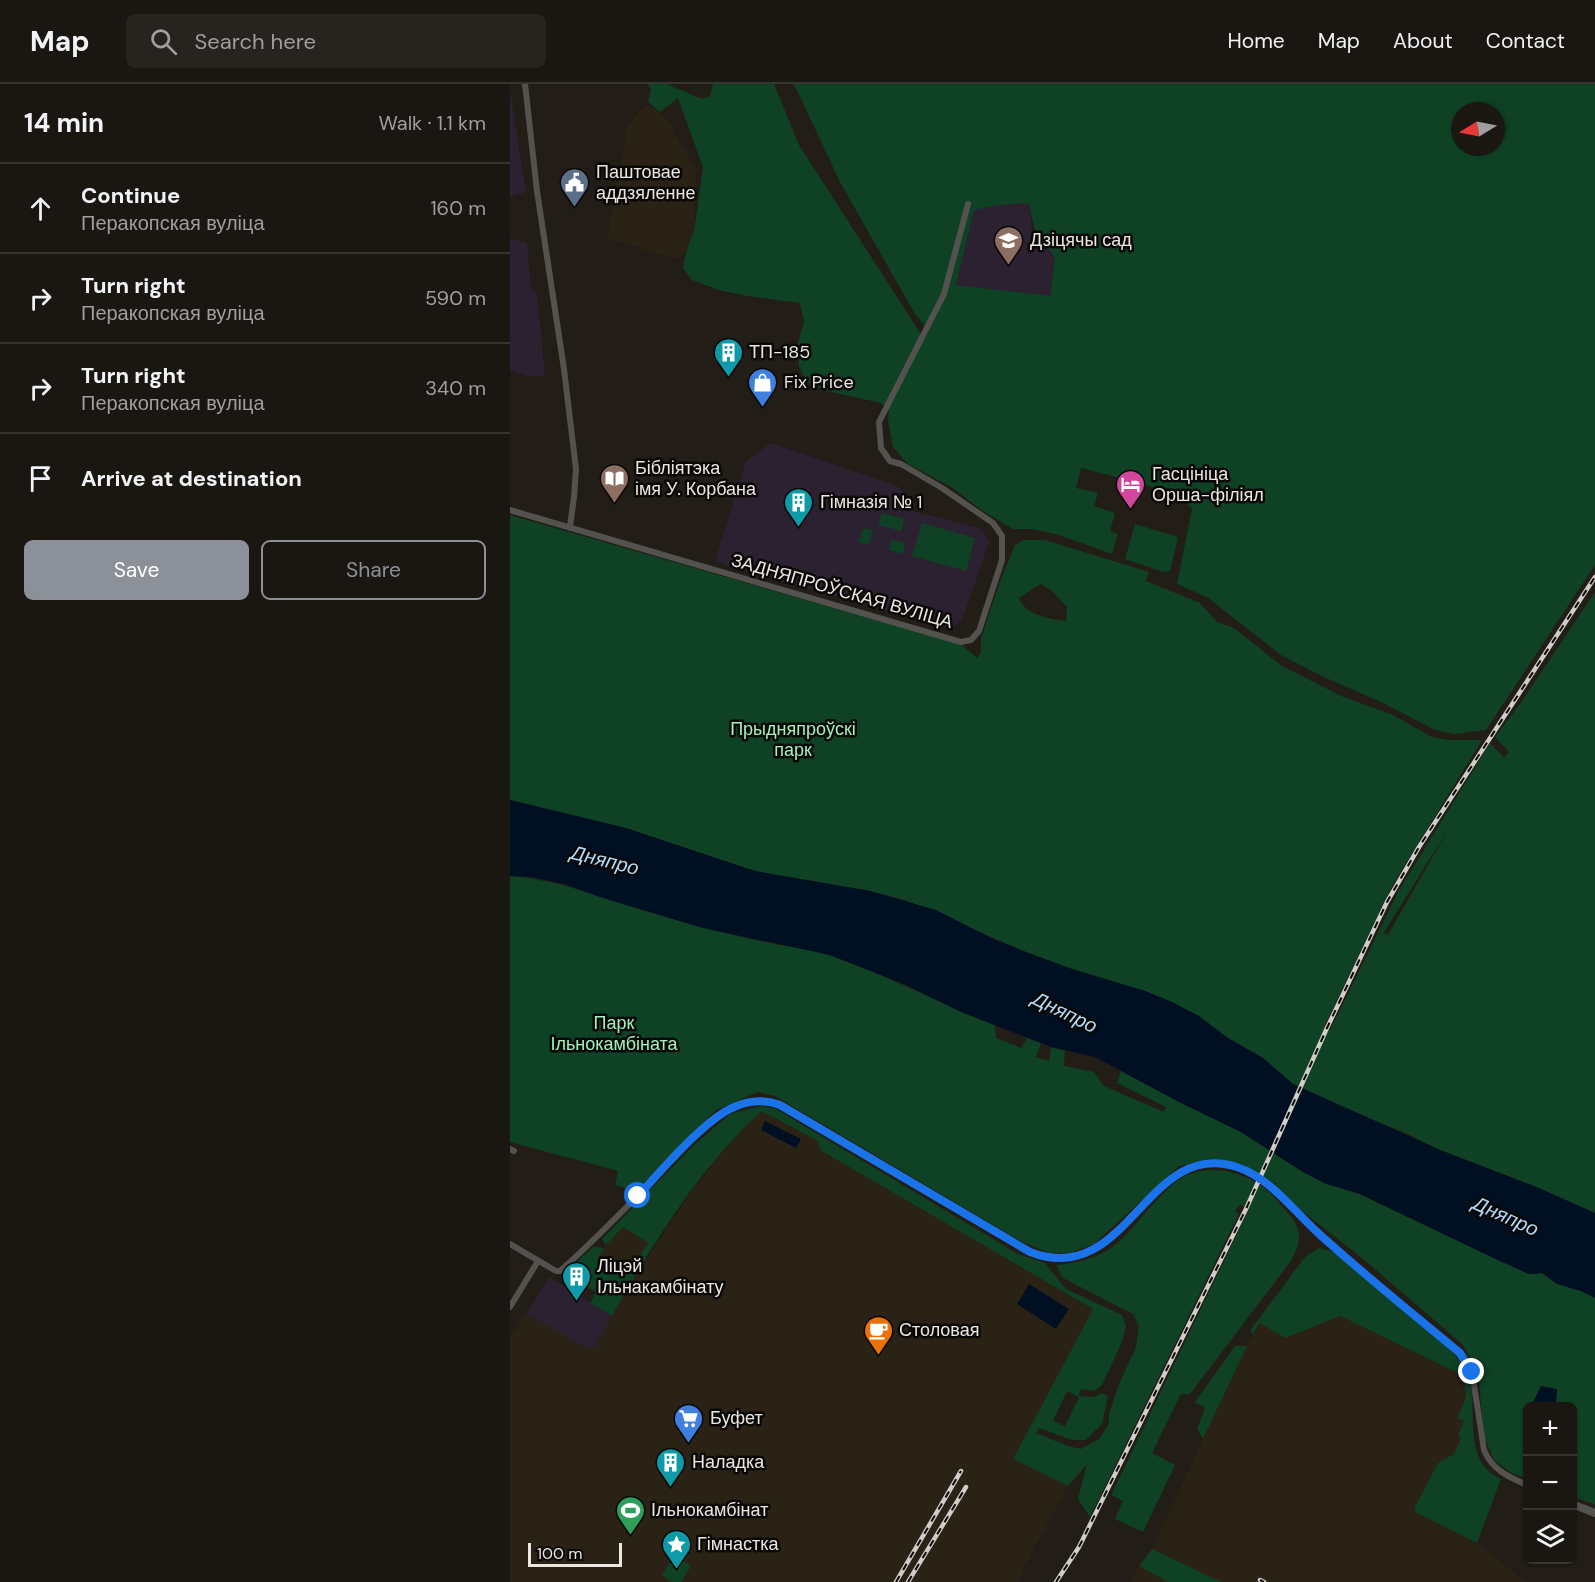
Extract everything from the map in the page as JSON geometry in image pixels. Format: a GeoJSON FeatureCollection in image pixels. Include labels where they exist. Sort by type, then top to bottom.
{"type":"FeatureCollection","features":[{"type":"Feature","properties":{"kind":"street"},"geometry":{"type":"LineString","coordinates":[[525,84],[537,190],[564,369],[576,469],[570,526]]}},
{"type":"Feature","properties":{"kind":"street","name":"ЗАДНЯПРОЎСКАЯ ВУЛІЦА"},"geometry":{"type":"LineString","coordinates":[[510,510],[961,642],[971,640],[979,631],[1002,560],[1002,537],[993,523],[942,488],[901,464],[890,461],[881,448],[879,422],[944,294],[968,204]]}},
{"type":"Feature","properties":{"kind":"street"},"geometry":{"type":"LineString","coordinates":[[510,1244],[556,1271],[560,1271],[594,1241],[711,1122],[735,1106],[753,1101],[763,1100],[780,1105],[1030,1252],[1052,1259],[1076,1257],[1102,1245],[1160,1188],[1184,1170],[1209,1164],[1234,1166],[1249,1172],[1270,1186],[1317,1232],[1460,1353],[1472,1372],[1484,1450],[1488,1460],[1496,1469],[1523,1483]]}},
{"type":"Feature","properties":{"kind":"street"},"geometry":{"type":"LineString","coordinates":[[510,1307],[538,1261]]}},
{"type":"Feature","properties":{"kind":"street"},"geometry":{"type":"LineString","coordinates":[[1577,1506],[1595,1513]]}},
{"type":"Feature","properties":{"kind":"shaded area"},"geometry":{"type":"Polygon","coordinates":[[[510,90],[526,192],[510,197],[510,90]]]}},
{"type":"Feature","properties":{"kind":"shaded area"},"geometry":{"type":"Polygon","coordinates":[[[649,105],[660,112],[671,125],[696,169],[694,231],[686,252],[677,259],[607,238],[627,127],[644,106],[649,105]]]}},
{"type":"Feature","properties":{"kind":"shaded area","name":"Дзіцячы сад"},"geometry":{"type":"Polygon","coordinates":[[[1030,201],[1032,234],[1064,241],[1054,301],[951,289],[974,206],[1030,201]]]}},
{"type":"Feature","properties":{"kind":"shaded area"},"geometry":{"type":"Polygon","coordinates":[[[510,238],[527,243],[531,288],[537,293],[545,375],[531,377],[510,371],[510,238]]]}},
{"type":"Feature","properties":{"kind":"shaded area"},"geometry":{"type":"Polygon","coordinates":[[[771,443],[897,486],[904,492],[913,511],[982,529],[989,543],[962,620],[953,627],[942,627],[715,561],[746,461],[771,443]]]}},
{"type":"Feature","properties":{"kind":"shaded area","name":"Ільнокамбінат"},"geometry":{"type":"Polygon","coordinates":[[[762,1110],[819,1141],[820,1150],[1093,1309],[1013,1459],[1068,1486],[1022,1570],[1019,1582],[510,1582],[510,1338],[526,1314],[589,1348],[594,1347],[632,1281],[689,1195],[724,1150],[762,1110]]]}},
{"type":"Feature","properties":{"kind":"shaded area"},"geometry":{"type":"Polygon","coordinates":[[[623,1227],[648,1243],[626,1275],[598,1258],[606,1245],[623,1227]]]}},
{"type":"Feature","properties":{"kind":"shaded area"},"geometry":{"type":"Polygon","coordinates":[[[549,1277],[612,1316],[594,1347],[589,1349],[526,1314],[549,1277]]]}},
{"type":"Feature","properties":{"kind":"shaded area"},"geometry":{"type":"Polygon","coordinates":[[[1340,1316],[1460,1374],[1467,1393],[1457,1418],[1464,1421],[1458,1436],[1461,1438],[1454,1454],[1438,1463],[1415,1512],[1477,1543],[1526,1582],[1222,1582],[1152,1549],[1247,1346],[1260,1323],[1285,1338],[1340,1316]]]}},
{"type":"Feature","properties":{"kind":"shaded area"},"geometry":{"type":"Polygon","coordinates":[[[1139,1566],[1168,1582],[1131,1582],[1139,1566]]]}},
{"type":"Feature","properties":{"kind":"green space"},"geometry":{"type":"Polygon","coordinates":[[[648,84],[667,84],[702,99],[710,96],[713,84],[774,84],[799,145],[924,339],[929,331],[915,314],[840,182],[794,84],[1595,84],[1595,565],[1486,730],[1454,734],[1435,730],[1281,655],[1207,597],[1177,584],[1192,509],[1180,496],[1171,498],[1147,485],[1081,468],[1076,488],[1098,493],[1094,506],[1115,513],[1110,531],[1118,534],[1112,554],[1059,535],[1033,529],[1013,529],[980,509],[953,488],[908,464],[893,447],[888,420],[889,410],[881,403],[827,391],[806,382],[799,366],[797,346],[804,322],[800,303],[747,296],[719,290],[692,280],[683,268],[694,231],[703,167],[678,98],[660,112],[648,102],[651,89],[648,84]],[[1029,203],[999,205],[974,210],[956,285],[1050,296],[1055,258],[1034,228],[1029,203]]]}},
{"type":"Feature","properties":{"kind":"green space"},"geometry":{"type":"Polygon","coordinates":[[[882,513],[904,519],[901,531],[878,525],[882,513]]]}},
{"type":"Feature","properties":{"kind":"green space","name":"Прыдняпроўскі парк"},"geometry":{"type":"Polygon","coordinates":[[[510,515],[962,645],[977,658],[981,652],[981,639],[999,584],[1015,545],[1024,540],[1045,540],[1149,572],[1146,581],[1200,603],[1217,622],[1234,628],[1282,666],[1341,696],[1393,715],[1432,737],[1450,740],[1482,740],[1392,886],[1324,1027],[1330,1030],[1399,890],[1490,743],[1504,757],[1509,752],[1495,737],[1595,592],[1595,1213],[1325,1100],[1293,1084],[1263,1058],[1172,1002],[1145,991],[1069,968],[1026,952],[905,900],[870,891],[755,871],[626,828],[510,800],[510,515]],[[1041,584],[1019,598],[1022,604],[1038,615],[1066,621],[1067,607],[1051,590],[1041,584]],[[1448,830],[1384,932],[1387,935],[1388,935],[1448,830]]]}},
{"type":"Feature","properties":{"kind":"green space"},"geometry":{"type":"Polygon","coordinates":[[[922,523],[975,538],[966,571],[912,556],[922,523]]]}},
{"type":"Feature","properties":{"kind":"green space"},"geometry":{"type":"Polygon","coordinates":[[[1135,524],[1178,537],[1170,571],[1163,572],[1125,559],[1135,524]]]}},
{"type":"Feature","properties":{"kind":"green space"},"geometry":{"type":"Polygon","coordinates":[[[863,528],[873,530],[869,545],[859,542],[863,528]]]}},
{"type":"Feature","properties":{"kind":"green space"},"geometry":{"type":"Polygon","coordinates":[[[892,539],[905,543],[903,554],[889,550],[892,539]]]}},
{"type":"Feature","properties":{"kind":"green space","name":"Парк Ільнокамбіната"},"geometry":{"type":"Polygon","coordinates":[[[510,876],[567,886],[698,926],[823,953],[995,1025],[996,1038],[1021,1048],[1027,1038],[1041,1043],[1036,1057],[1049,1061],[1051,1047],[1065,1051],[1064,1066],[1094,1072],[1104,1086],[1164,1112],[1166,1107],[1117,1083],[1121,1071],[1241,1132],[1324,1183],[1359,1194],[1529,1274],[1542,1273],[1557,1284],[1595,1298],[1595,1505],[1577,1498],[1577,1402],[1523,1402],[1523,1477],[1510,1472],[1494,1460],[1484,1436],[1478,1371],[1462,1344],[1362,1258],[1301,1210],[1274,1183],[1242,1164],[1208,1159],[1179,1166],[1094,1244],[1070,1253],[1049,1253],[1020,1241],[775,1096],[758,1092],[716,1110],[636,1191],[615,1185],[618,1171],[510,1142],[510,876]]]}},
{"type":"Feature","properties":{"kind":"green space"},"geometry":{"type":"Polygon","coordinates":[[[761,1106],[776,1109],[1018,1254],[1045,1263],[1066,1289],[1122,1315],[1126,1326],[1122,1342],[1102,1385],[1094,1391],[1081,1389],[1079,1396],[1095,1397],[1101,1393],[1108,1396],[1102,1424],[1086,1440],[1072,1440],[1039,1428],[1036,1433],[1081,1449],[1099,1439],[1108,1425],[1119,1384],[1136,1347],[1139,1326],[1133,1314],[1063,1278],[1056,1265],[1086,1260],[1112,1247],[1171,1186],[1191,1174],[1202,1171],[1226,1171],[1249,1179],[1272,1194],[1296,1225],[1299,1236],[1297,1248],[1291,1261],[1190,1394],[1181,1394],[1152,1453],[1175,1465],[1143,1532],[1115,1519],[1123,1501],[1111,1495],[1249,1209],[1240,1204],[1235,1211],[1239,1214],[1090,1517],[1078,1499],[1087,1464],[1068,1486],[1013,1459],[1093,1309],[820,1150],[818,1141],[762,1111],[739,1133],[698,1181],[661,1234],[612,1316],[590,1303],[596,1292],[571,1276],[570,1268],[593,1247],[604,1248],[598,1258],[627,1275],[648,1243],[623,1227],[606,1245],[602,1239],[695,1144],[730,1114],[761,1106]],[[1067,1391],[1053,1421],[1065,1426],[1079,1397],[1067,1391]]]}},
{"type":"Feature","properties":{"kind":"green space"},"geometry":{"type":"Polygon","coordinates":[[[1319,1248],[1334,1252],[1443,1343],[1462,1363],[1470,1384],[1475,1445],[1480,1459],[1488,1470],[1501,1479],[1477,1543],[1415,1512],[1415,1507],[1438,1463],[1454,1454],[1461,1438],[1458,1436],[1464,1421],[1457,1418],[1466,1392],[1460,1374],[1340,1316],[1285,1338],[1260,1323],[1252,1335],[1251,1329],[1305,1257],[1319,1248]]]}},
{"type":"Feature","properties":{"kind":"green space"},"geometry":{"type":"Polygon","coordinates":[[[1235,1346],[1247,1346],[1203,1439],[1197,1429],[1205,1408],[1195,1402],[1235,1346]]]}},
{"type":"Feature","properties":{"kind":"green space"},"geometry":{"type":"Polygon","coordinates":[[[1152,1549],[1222,1582],[1168,1582],[1139,1566],[1152,1549]]]}},
{"type":"Feature","properties":{"kind":"green space"},"geometry":{"type":"Polygon","coordinates":[[[675,1554],[691,1566],[681,1582],[672,1582],[662,1575],[675,1554]]]}},
{"type":"Feature","properties":{"kind":"water","name":"Дняпро"},"geometry":{"type":"Polygon","coordinates":[[[510,800],[626,828],[755,871],[870,891],[936,910],[991,938],[1026,952],[1172,1002],[1199,1016],[1228,1038],[1263,1058],[1293,1084],[1440,1150],[1534,1186],[1595,1213],[1595,1298],[1557,1284],[1542,1273],[1529,1274],[1360,1194],[1324,1183],[1241,1132],[1095,1057],[1051,1047],[961,1012],[906,985],[830,955],[703,928],[564,884],[532,877],[510,876],[510,800]]]}},
{"type":"Feature","properties":{"kind":"water"},"geometry":{"type":"Polygon","coordinates":[[[765,1121],[801,1139],[796,1148],[761,1130],[765,1121]]]}},
{"type":"Feature","properties":{"kind":"water"},"geometry":{"type":"Polygon","coordinates":[[[1029,1284],[1069,1309],[1056,1329],[1017,1304],[1029,1284]]]}},
{"type":"Feature","properties":{"kind":"water"},"geometry":{"type":"Polygon","coordinates":[[[1541,1386],[1557,1389],[1556,1402],[1533,1402],[1541,1386]]]}},
{"type":"Feature","properties":{"kind":"railway"},"geometry":{"type":"LineString","coordinates":[[1056,1582],[1079,1547],[1246,1209],[1327,1028],[1387,902],[1419,847],[1595,577]]}},
{"type":"Feature","properties":{"kind":"railway"},"geometry":{"type":"LineString","coordinates":[[896,1582],[961,1471]]}},
{"type":"Feature","properties":{"kind":"railway"},"geometry":{"type":"LineString","coordinates":[[908,1582],[966,1487]]}},
{"type":"Feature","properties":{"kind":"railway"},"geometry":{"type":"LineString","coordinates":[[1260,1580],[1264,1582]]}},
{"type":"Feature","properties":{"kind":"place","name":"Паштовае аддзяленне"},"geometry":{"type":"Point","coordinates":[575,208]}},
{"type":"Feature","properties":{"kind":"place","name":"Дзіцячы сад"},"geometry":{"type":"Point","coordinates":[1009,266]}},
{"type":"Feature","properties":{"kind":"place","name":"ТП-185"},"geometry":{"type":"Point","coordinates":[728,378]}},
{"type":"Feature","properties":{"kind":"place","name":"Fix Price"},"geometry":{"type":"Point","coordinates":[763,408]}},
{"type":"Feature","properties":{"kind":"place","name":"Бібліятэка імя У. Корбана"},"geometry":{"type":"Point","coordinates":[614,504]}},
{"type":"Feature","properties":{"kind":"place","name":"Гасцініца Орша-філіял"},"geometry":{"type":"Point","coordinates":[1131,510]}},
{"type":"Feature","properties":{"kind":"place","name":"Гімназія № 1"},"geometry":{"type":"Point","coordinates":[799,528]}},
{"type":"Feature","properties":{"kind":"place","name":"Ліцэй Ільнакамбінату"},"geometry":{"type":"Point","coordinates":[576,1302]}},
{"type":"Feature","properties":{"kind":"place","name":"Столовая"},"geometry":{"type":"Point","coordinates":[878,1356]}},
{"type":"Feature","properties":{"kind":"place","name":"Буфет"},"geometry":{"type":"Point","coordinates":[689,1444]}},
{"type":"Feature","properties":{"kind":"place","name":"Наладка"},"geometry":{"type":"Point","coordinates":[671,1488]}},
{"type":"Feature","properties":{"kind":"place","name":"Ільнокамбінат"},"geometry":{"type":"Point","coordinates":[630,1536]}},
{"type":"Feature","properties":{"kind":"place","name":"Гімнастка"},"geometry":{"type":"Point","coordinates":[676,1570]}},
{"type":"Feature","properties":{"kind":"route"},"geometry":{"type":"LineString","coordinates":[[638,1196],[680,1152],[724,1112],[735,1106],[763,1100],[780,1105],[1030,1252],[1052,1259],[1076,1257],[1102,1245],[1160,1188],[1184,1170],[1209,1164],[1234,1166],[1249,1172],[1270,1186],[1317,1232],[1460,1353],[1472,1372]]}}]}
